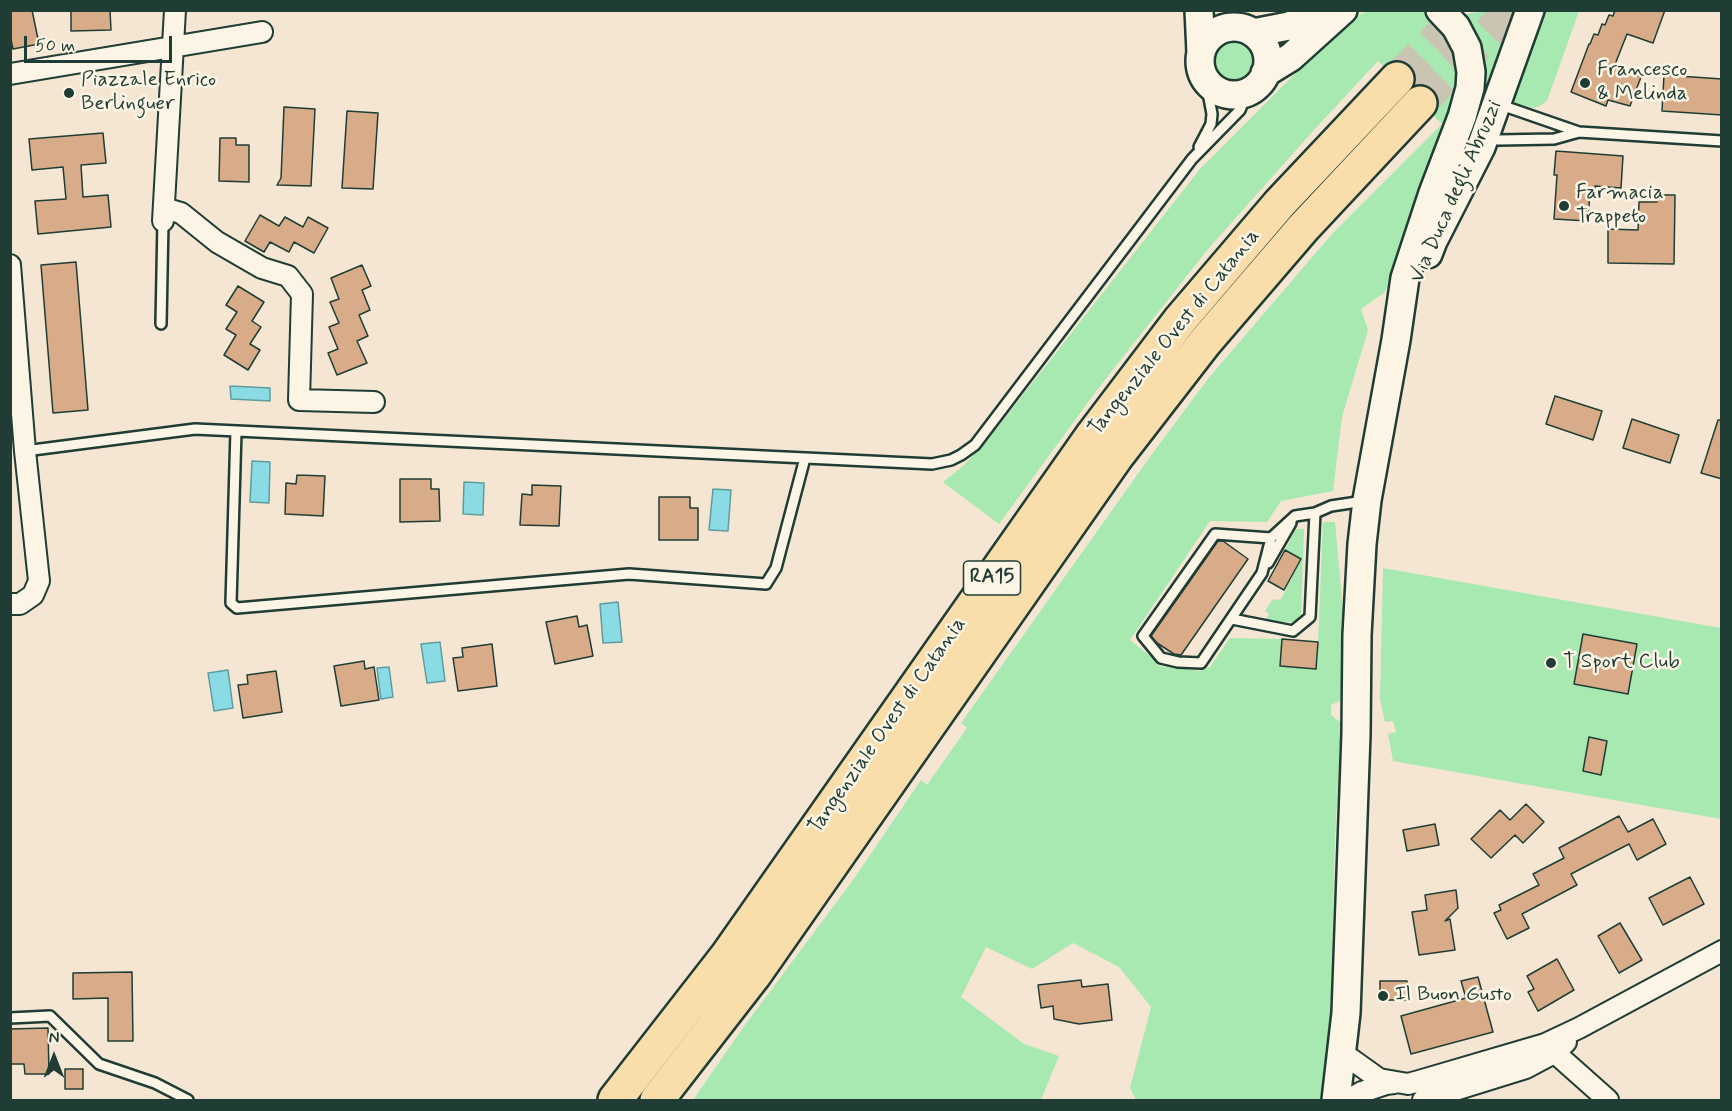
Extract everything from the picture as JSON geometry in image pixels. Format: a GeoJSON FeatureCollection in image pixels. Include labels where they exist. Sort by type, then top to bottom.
{"type":"FeatureCollection","features":[{"type":"Feature","properties":{"kind":"highway","name":"Tangenziale Ovest di Catania"},"geometry":{"type":"LineString","coordinates":[[615,1101],[727,956],[1092,436],[1180,320],[1280,203],[1397,79]]}},
{"type":"Feature","properties":{"kind":"highway","name":"Tangenziale Ovest di Catania"},"geometry":{"type":"LineString","coordinates":[[657,1101],[754,975],[1116,457],[1204,342],[1303,228],[1419,103]]}},
{"type":"Feature","properties":{"kind":"main road"},"geometry":{"type":"LineString","coordinates":[[1199,10],[1203,65],[1215,88],[1224,93],[1239,94],[1291,57],[1343,10]]}},
{"type":"Feature","properties":{"kind":"main road"},"geometry":{"type":"LineString","coordinates":[[1203,65],[1204,44],[1214,33],[1236,24],[1289,26],[1325,10]]}},
{"type":"Feature","properties":{"kind":"main road"},"geometry":{"type":"LineString","coordinates":[[1440,10],[1456,27],[1470,60],[1470,88],[1475,129]]}},
{"type":"Feature","properties":{"kind":"main road","name":"Via Duca degli Abruzzi"},"geometry":{"type":"LineString","coordinates":[[1346,1013],[1357,635],[1362,544],[1367,500],[1396,340],[1475,129],[1497,103],[1530,10]]}},
{"type":"Feature","properties":{"kind":"main road"},"geometry":{"type":"LineString","coordinates":[[1236,24],[1261,40],[1266,49],[1268,63],[1257,82]]}},
{"type":"Feature","properties":{"kind":"main road"},"geometry":{"type":"LineString","coordinates":[[1345,1097],[1351,1059],[1346,1013]]}},
{"type":"Feature","properties":{"kind":"main road"},"geometry":{"type":"LineString","coordinates":[[1345,1097],[1346,1013]]}},
{"type":"Feature","properties":{"kind":"street"},"geometry":{"type":"LineString","coordinates":[[174,10],[164,215],[181,213],[217,242],[262,268],[288,276],[302,294],[299,400],[374,402]]}},
{"type":"Feature","properties":{"kind":"street"},"geometry":{"type":"LineString","coordinates":[[10,74],[262,32]]}},
{"type":"Feature","properties":{"kind":"street"},"geometry":{"type":"LineString","coordinates":[[10,265],[25,452],[39,581],[33,595],[20,604],[10,604]]}},
{"type":"Feature","properties":{"kind":"street"},"geometry":{"type":"LineString","coordinates":[[1423,1101],[1526,1068],[1579,1029],[1722,951]]}},
{"type":"Feature","properties":{"kind":"street"},"geometry":{"type":"LineString","coordinates":[[1351,1059],[1379,1079],[1408,1084],[1551,1048]]}},
{"type":"Feature","properties":{"kind":"street"},"geometry":{"type":"LineString","coordinates":[[1551,1048],[1608,1101]]}},
{"type":"Feature","properties":{"kind":"street"},"geometry":{"type":"LineString","coordinates":[[1345,1097],[1386,1084],[1397,1083]]}},
{"type":"Feature","properties":{"kind":"lane"},"geometry":{"type":"LineString","coordinates":[[1192,159],[1211,124],[1212,114],[1203,65]]}},
{"type":"Feature","properties":{"kind":"lane"},"geometry":{"type":"LineString","coordinates":[[25,452],[195,429],[933,464],[951,460],[975,445],[1192,159],[1240,110],[1257,82]]}},
{"type":"Feature","properties":{"kind":"lane"},"geometry":{"type":"LineString","coordinates":[[1497,103],[1579,132],[1722,141]]}},
{"type":"Feature","properties":{"kind":"lane"},"geometry":{"type":"LineString","coordinates":[[1475,129],[1498,140],[1554,139],[1579,132]]}},
{"type":"Feature","properties":{"kind":"lane"},"geometry":{"type":"LineString","coordinates":[[160,324],[164,215]]}},
{"type":"Feature","properties":{"kind":"lane"},"geometry":{"type":"LineString","coordinates":[[236,431],[231,603],[237,608],[629,574],[766,584],[776,568],[805,458]]}},
{"type":"Feature","properties":{"kind":"lane"},"geometry":{"type":"LineString","coordinates":[[1262,573],[1271,538],[1295,516],[1315,513],[1331,506],[1367,500]]}},
{"type":"Feature","properties":{"kind":"lane"},"geometry":{"type":"LineString","coordinates":[[1232,619],[1293,631],[1310,617],[1315,513]]}},
{"type":"Feature","properties":{"kind":"lane"},"geometry":{"type":"LineString","coordinates":[[1271,538],[1215,534],[1143,636],[1161,658],[1178,662],[1201,663],[1262,573],[1295,516]]}},
{"type":"Feature","properties":{"kind":"lane"},"geometry":{"type":"LineString","coordinates":[[10,1018],[50,1016],[99,1064],[155,1083],[188,1101]]}},
{"type":"Feature","properties":{"kind":"green space"},"geometry":{"type":"Polygon","coordinates":[[[1369,11],[1420,11],[1436,16],[1450,35],[1462,82],[1393,276],[1385,292],[1361,309],[1368,330],[1342,417],[1333,491],[1281,501],[1267,522],[1210,521],[1130,640],[1154,659],[1159,666],[1200,671],[1210,667],[1230,638],[1282,639],[1280,666],[1316,669],[1323,522],[1335,522],[1343,610],[1342,700],[1331,705],[1331,715],[1341,723],[1335,839],[1328,1100],[1136,1100],[1130,1088],[1151,1007],[1119,967],[1073,943],[1032,969],[986,947],[961,997],[1024,1044],[1059,1056],[1041,1100],[693,1100],[742,1029],[853,880],[921,780],[927,785],[967,728],[961,723],[1207,380],[1332,234],[1442,124],[1378,61],[1208,249],[1100,386],[999,524],[943,482],[964,465],[986,442],[1200,169],[1333,36],[1356,16],[1369,11]]]}},
{"type":"Feature","properties":{"kind":"green space"},"geometry":{"type":"Polygon","coordinates":[[[1484,11],[1523,11],[1475,123],[1462,17],[1484,11]]]}},
{"type":"Feature","properties":{"kind":"green space"},"geometry":{"type":"Polygon","coordinates":[[[1546,11],[1579,11],[1547,101],[1533,108],[1512,102],[1546,11]]]}},
{"type":"Feature","properties":{"kind":"green space"},"geometry":{"type":"Polygon","coordinates":[[[1234,37],[1251,44],[1258,61],[1251,78],[1234,85],[1217,78],[1210,61],[1217,44],[1234,37]]]}},
{"type":"Feature","properties":{"kind":"green space"},"geometry":{"type":"Polygon","coordinates":[[[1296,529],[1304,529],[1301,615],[1293,622],[1276,622],[1266,619],[1269,614],[1265,611],[1273,599],[1281,599],[1301,559],[1285,550],[1296,529]]]}},
{"type":"Feature","properties":{"kind":"green space","name":"T Sport Club"},"geometry":{"type":"Polygon","coordinates":[[[1383,568],[1721,628],[1721,819],[1393,761],[1388,734],[1396,732],[1393,721],[1385,722],[1380,699],[1383,568]]]}},
{"type":"Feature","properties":{"kind":"water"},"geometry":{"type":"Polygon","coordinates":[[[230,386],[270,388],[270,401],[231,399],[230,386]]]}},
{"type":"Feature","properties":{"kind":"water"},"geometry":{"type":"Polygon","coordinates":[[[252,461],[270,462],[269,503],[250,502],[252,461]]]}},
{"type":"Feature","properties":{"kind":"water"},"geometry":{"type":"Polygon","coordinates":[[[464,482],[484,483],[483,515],[463,514],[464,482]]]}},
{"type":"Feature","properties":{"kind":"water"},"geometry":{"type":"Polygon","coordinates":[[[713,489],[731,490],[728,531],[709,530],[713,489]]]}},
{"type":"Feature","properties":{"kind":"water"},"geometry":{"type":"Polygon","coordinates":[[[618,602],[622,642],[603,643],[600,604],[618,602]]]}},
{"type":"Feature","properties":{"kind":"water"},"geometry":{"type":"Polygon","coordinates":[[[440,642],[445,681],[427,683],[421,644],[440,642]]]}},
{"type":"Feature","properties":{"kind":"water"},"geometry":{"type":"Polygon","coordinates":[[[389,667],[393,697],[381,699],[377,668],[389,667]]]}},
{"type":"Feature","properties":{"kind":"water"},"geometry":{"type":"Polygon","coordinates":[[[228,670],[233,708],[214,711],[208,673],[228,670]]]}},
{"type":"Feature","properties":{"kind":"building"},"geometry":{"type":"Polygon","coordinates":[[[10,10],[32,10],[39,44],[13,49],[10,35],[10,10]]]}},
{"type":"Feature","properties":{"kind":"building"},"geometry":{"type":"Polygon","coordinates":[[[71,10],[110,10],[111,30],[71,31],[71,10]]]}},
{"type":"Feature","properties":{"kind":"building"},"geometry":{"type":"Polygon","coordinates":[[[1615,10],[1665,10],[1653,43],[1627,34],[1614,67],[1641,77],[1630,106],[1608,100],[1606,106],[1571,92],[1594,34],[1598,35],[1602,24],[1605,25],[1609,15],[1613,16],[1615,10]]]}},
{"type":"Feature","properties":{"kind":"building"},"geometry":{"type":"Polygon","coordinates":[[[1664,75],[1722,79],[1722,115],[1662,111],[1664,75]]]}},
{"type":"Feature","properties":{"kind":"building"},"geometry":{"type":"Polygon","coordinates":[[[284,107],[315,109],[311,186],[277,185],[281,178],[284,107]]]}},
{"type":"Feature","properties":{"kind":"building"},"geometry":{"type":"Polygon","coordinates":[[[347,111],[378,113],[373,189],[342,188],[347,111]]]}},
{"type":"Feature","properties":{"kind":"building"},"geometry":{"type":"Polygon","coordinates":[[[103,133],[106,163],[81,165],[83,197],[108,195],[111,227],[38,234],[35,201],[66,199],[63,167],[32,170],[29,139],[103,133]]]}},
{"type":"Feature","properties":{"kind":"building"},"geometry":{"type":"Polygon","coordinates":[[[220,138],[236,138],[236,145],[249,145],[249,182],[219,181],[220,138]]]}},
{"type":"Feature","properties":{"kind":"building"},"geometry":{"type":"Polygon","coordinates":[[[1556,151],[1623,156],[1621,188],[1595,186],[1595,191],[1590,191],[1588,221],[1554,219],[1556,151]]]}},
{"type":"Feature","properties":{"kind":"building"},"geometry":{"type":"Polygon","coordinates":[[[1657,195],[1675,195],[1674,264],[1608,263],[1608,229],[1638,230],[1639,202],[1657,202],[1657,195]]]}},
{"type":"Feature","properties":{"kind":"building"},"geometry":{"type":"Polygon","coordinates":[[[260,215],[279,226],[285,217],[303,227],[308,217],[328,228],[314,253],[294,242],[289,252],[270,242],[264,252],[245,241],[260,215]]]}},
{"type":"Feature","properties":{"kind":"building"},"geometry":{"type":"Polygon","coordinates":[[[76,262],[88,410],[53,413],[41,265],[76,262]]]}},
{"type":"Feature","properties":{"kind":"building"},"geometry":{"type":"Polygon","coordinates":[[[362,265],[371,286],[362,290],[370,310],[359,315],[368,336],[357,341],[367,363],[337,375],[328,353],[338,349],[329,327],[339,323],[330,302],[339,299],[331,278],[362,265]]]}},
{"type":"Feature","properties":{"kind":"building"},"geometry":{"type":"Polygon","coordinates":[[[238,286],[264,302],[252,321],[261,327],[250,344],[260,350],[248,370],[224,355],[236,335],[226,329],[237,312],[226,305],[238,286]]]}},
{"type":"Feature","properties":{"kind":"building"},"geometry":{"type":"Polygon","coordinates":[[[1555,396],[1602,411],[1593,440],[1546,424],[1555,396]]]}},
{"type":"Feature","properties":{"kind":"building"},"geometry":{"type":"Polygon","coordinates":[[[1632,419],[1679,435],[1670,463],[1623,448],[1632,419]]]}},
{"type":"Feature","properties":{"kind":"building"},"geometry":{"type":"Polygon","coordinates":[[[1718,420],[1722,420],[1722,479],[1701,473],[1718,420]]]}},
{"type":"Feature","properties":{"kind":"building"},"geometry":{"type":"Polygon","coordinates":[[[297,475],[325,476],[323,516],[285,514],[286,483],[296,484],[297,475]]]}},
{"type":"Feature","properties":{"kind":"building"},"geometry":{"type":"Polygon","coordinates":[[[400,479],[431,479],[431,489],[439,489],[440,521],[400,522],[400,479]]]}},
{"type":"Feature","properties":{"kind":"building"},"geometry":{"type":"Polygon","coordinates":[[[532,485],[561,486],[559,526],[520,525],[522,494],[532,495],[532,485]]]}},
{"type":"Feature","properties":{"kind":"building"},"geometry":{"type":"Polygon","coordinates":[[[659,497],[690,497],[690,508],[698,508],[698,540],[659,540],[659,497]]]}},
{"type":"Feature","properties":{"kind":"building"},"geometry":{"type":"Polygon","coordinates":[[[1218,541],[1223,541],[1248,559],[1181,655],[1174,654],[1157,643],[1151,636],[1218,541]]]}},
{"type":"Feature","properties":{"kind":"building"},"geometry":{"type":"Polygon","coordinates":[[[1285,550],[1301,559],[1284,590],[1268,581],[1285,550]]]}},
{"type":"Feature","properties":{"kind":"building"},"geometry":{"type":"Polygon","coordinates":[[[577,616],[579,627],[587,625],[593,656],[555,664],[546,622],[577,616]]]}},
{"type":"Feature","properties":{"kind":"building"},"geometry":{"type":"Polygon","coordinates":[[[1583,634],[1637,644],[1628,694],[1574,684],[1583,634]]]}},
{"type":"Feature","properties":{"kind":"building"},"geometry":{"type":"Polygon","coordinates":[[[1282,639],[1318,642],[1316,669],[1280,666],[1282,639]]]}},
{"type":"Feature","properties":{"kind":"building"},"geometry":{"type":"Polygon","coordinates":[[[492,644],[497,686],[458,691],[453,658],[463,657],[462,648],[492,644]]]}},
{"type":"Feature","properties":{"kind":"building"},"geometry":{"type":"Polygon","coordinates":[[[364,661],[365,669],[374,667],[379,700],[341,706],[334,666],[364,661]]]}},
{"type":"Feature","properties":{"kind":"building"},"geometry":{"type":"Polygon","coordinates":[[[276,671],[282,712],[243,718],[238,685],[248,684],[247,675],[276,671]]]}},
{"type":"Feature","properties":{"kind":"building"},"geometry":{"type":"Polygon","coordinates":[[[1589,737],[1607,741],[1601,775],[1583,771],[1589,737]]]}},
{"type":"Feature","properties":{"kind":"building"},"geometry":{"type":"Polygon","coordinates":[[[1526,804],[1544,822],[1523,843],[1515,835],[1491,858],[1471,839],[1500,810],[1510,820],[1526,804]]]}},
{"type":"Feature","properties":{"kind":"building"},"geometry":{"type":"Polygon","coordinates":[[[1619,816],[1628,832],[1653,819],[1666,844],[1637,860],[1629,844],[1571,874],[1577,885],[1522,914],[1529,928],[1507,939],[1494,913],[1501,910],[1499,905],[1539,885],[1533,874],[1564,858],[1559,848],[1619,816]]]}},
{"type":"Feature","properties":{"kind":"building"},"geometry":{"type":"Polygon","coordinates":[[[1435,824],[1439,845],[1407,851],[1403,830],[1435,824]]]}},
{"type":"Feature","properties":{"kind":"building"},"geometry":{"type":"Polygon","coordinates":[[[1690,877],[1704,904],[1663,925],[1649,898],[1690,877]]]}},
{"type":"Feature","properties":{"kind":"building"},"geometry":{"type":"Polygon","coordinates":[[[1456,890],[1458,908],[1445,921],[1450,919],[1455,950],[1419,955],[1412,912],[1427,910],[1425,895],[1456,890]]]}},
{"type":"Feature","properties":{"kind":"building"},"geometry":{"type":"Polygon","coordinates":[[[1620,923],[1642,960],[1619,973],[1598,936],[1620,923]]]}},
{"type":"Feature","properties":{"kind":"building"},"geometry":{"type":"Polygon","coordinates":[[[1557,959],[1574,990],[1538,1011],[1528,992],[1534,989],[1527,976],[1557,959]]]}},
{"type":"Feature","properties":{"kind":"building"},"geometry":{"type":"Polygon","coordinates":[[[132,972],[133,1041],[108,1041],[108,998],[73,999],[73,973],[132,972]]]}},
{"type":"Feature","properties":{"kind":"building"},"geometry":{"type":"Polygon","coordinates":[[[1478,977],[1493,1032],[1411,1054],[1401,1016],[1466,998],[1461,981],[1478,977]]]}},
{"type":"Feature","properties":{"kind":"building"},"geometry":{"type":"Polygon","coordinates":[[[1081,980],[1082,987],[1108,984],[1112,1020],[1079,1024],[1054,1019],[1053,1006],[1041,1008],[1038,985],[1081,980]]]}},
{"type":"Feature","properties":{"kind":"building"},"geometry":{"type":"Polygon","coordinates":[[[1380,981],[1407,981],[1407,1000],[1380,1000],[1380,981]]]}},
{"type":"Feature","properties":{"kind":"building"},"geometry":{"type":"Polygon","coordinates":[[[48,1028],[49,1074],[25,1074],[24,1064],[10,1064],[10,1029],[48,1028]]]}},
{"type":"Feature","properties":{"kind":"building"},"geometry":{"type":"Polygon","coordinates":[[[65,1069],[83,1069],[83,1089],[65,1089],[65,1069]]]}},
{"type":"Feature","properties":{"kind":"tunnel"},"geometry":{"type":"LineString","coordinates":[[1397,79],[1465,10]]}},
{"type":"Feature","properties":{"kind":"tunnel"},"geometry":{"type":"LineString","coordinates":[[1420,103],[1511,10]]}},
{"type":"Feature","properties":{"kind":"place","name":"Francesco & Melinda"},"geometry":{"type":"Point","coordinates":[1585,83]}},
{"type":"Feature","properties":{"kind":"place","name":"Piazzale Enrico Berlinguer"},"geometry":{"type":"Point","coordinates":[69,93]}},
{"type":"Feature","properties":{"kind":"place","name":"Farmacia Trappeto"},"geometry":{"type":"Point","coordinates":[1564,206]}},
{"type":"Feature","properties":{"kind":"place","name":"T Sport Club"},"geometry":{"type":"Point","coordinates":[1551,663]}},
{"type":"Feature","properties":{"kind":"place","name":"Il Buon Gusto"},"geometry":{"type":"Point","coordinates":[1383,996]}}]}
